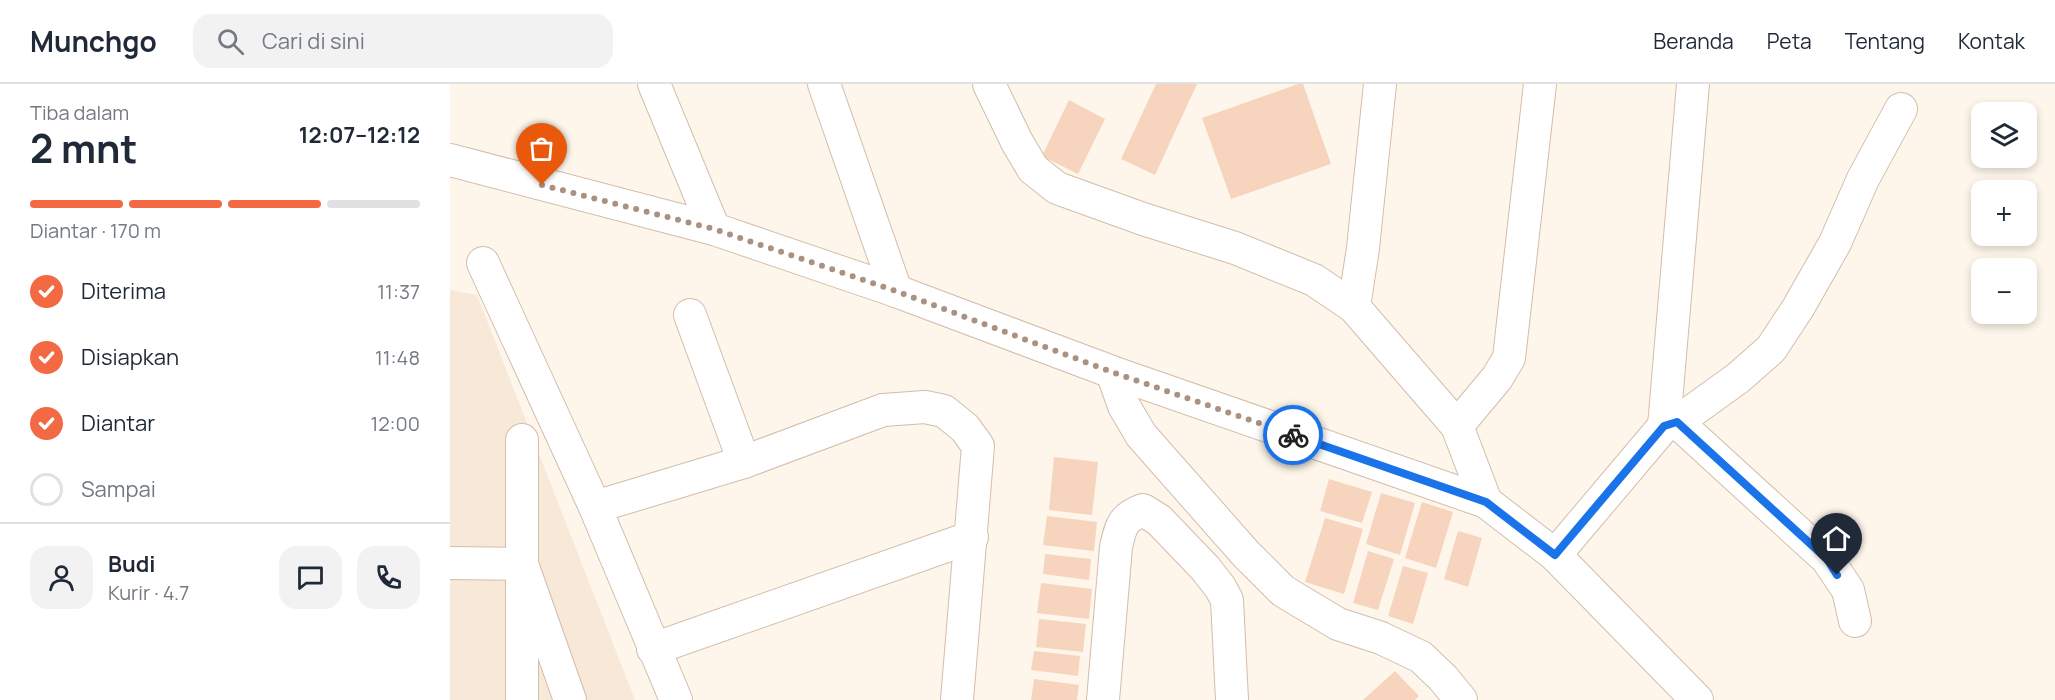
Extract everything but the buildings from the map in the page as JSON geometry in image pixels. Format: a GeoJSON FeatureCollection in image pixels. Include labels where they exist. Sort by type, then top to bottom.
{"type":"FeatureCollection","features":[{"type":"Feature","properties":{"kind":"street"},"geometry":{"type":"LineString","coordinates":[[654,84],[714,229]]}},
{"type":"Feature","properties":{"kind":"street"},"geometry":{"type":"LineString","coordinates":[[824,84],[896,291]]}},
{"type":"Feature","properties":{"kind":"street"},"geometry":{"type":"LineString","coordinates":[[989,84],[1017,142],[1033,168],[1057,188],[1143,219],[1235,248],[1314,280],[1354,306],[1457,426],[1486,502]]}},
{"type":"Feature","properties":{"kind":"street"},"geometry":{"type":"LineString","coordinates":[[1354,306],[1364,248],[1380,84]]}},
{"type":"Feature","properties":{"kind":"street"},"geometry":{"type":"LineString","coordinates":[[1457,426],[1497,378],[1509,358],[1540,84]]}},
{"type":"Feature","properties":{"kind":"street"},"geometry":{"type":"LineString","coordinates":[[1671,424],[1693,84]]}},
{"type":"Feature","properties":{"kind":"street"},"geometry":{"type":"LineString","coordinates":[[1555,555],[1671,424],[1738,378],[1771,349],[1798,308],[1835,243],[1863,179],[1901,109]]}},
{"type":"Feature","properties":{"kind":"street"},"geometry":{"type":"LineString","coordinates":[[450,160],[714,229],[896,291],[1112,372],[1486,502],[1555,555],[1697,700]]}},
{"type":"Feature","properties":{"kind":"street"},"geometry":{"type":"LineString","coordinates":[[483,263],[595,507],[676,700]]}},
{"type":"Feature","properties":{"kind":"street"},"geometry":{"type":"LineString","coordinates":[[690,315],[744,462]]}},
{"type":"Feature","properties":{"kind":"street"},"geometry":{"type":"LineString","coordinates":[[1112,372],[1124,406],[1141,435],[1246,554],[1284,591],[1338,624],[1381,638],[1421,657],[1443,678],[1461,700]]}},
{"type":"Feature","properties":{"kind":"street"},"geometry":{"type":"LineString","coordinates":[[595,507],[744,462],[883,410],[925,407],[944,411],[965,428],[978,446],[957,700]]}},
{"type":"Feature","properties":{"kind":"street"},"geometry":{"type":"LineString","coordinates":[[1671,424],[1827,559],[1848,590],[1855,621]]}},
{"type":"Feature","properties":{"kind":"street"},"geometry":{"type":"LineString","coordinates":[[522,440],[522,700]]}},
{"type":"Feature","properties":{"kind":"street"},"geometry":{"type":"LineString","coordinates":[[1103,700],[1116,547],[1122,524],[1132,514],[1143,510],[1159,520],[1220,586],[1227,600],[1232,700]]}},
{"type":"Feature","properties":{"kind":"street"},"geometry":{"type":"LineString","coordinates":[[653,648],[972,537]]}},
{"type":"Feature","properties":{"kind":"street"},"geometry":{"type":"LineString","coordinates":[[450,563],[522,564]]}},
{"type":"Feature","properties":{"kind":"street"},"geometry":{"type":"LineString","coordinates":[[522,564],[570,700]]}},
{"type":"Feature","properties":{"kind":"shaded area"},"geometry":{"type":"Polygon","coordinates":[[[450,290],[477,295],[635,700],[450,700],[450,290]]]}},
{"type":"Feature","properties":{"kind":"way so far"},"geometry":{"type":"LineString","coordinates":[[542,185],[714,229],[896,291],[1112,372],[1293,435]]}},
{"type":"Feature","properties":{"kind":"route"},"geometry":{"type":"LineString","coordinates":[[1293,435],[1486,502],[1555,555],[1664,426],[1677,422],[1827,559],[1837,575]]}}]}
